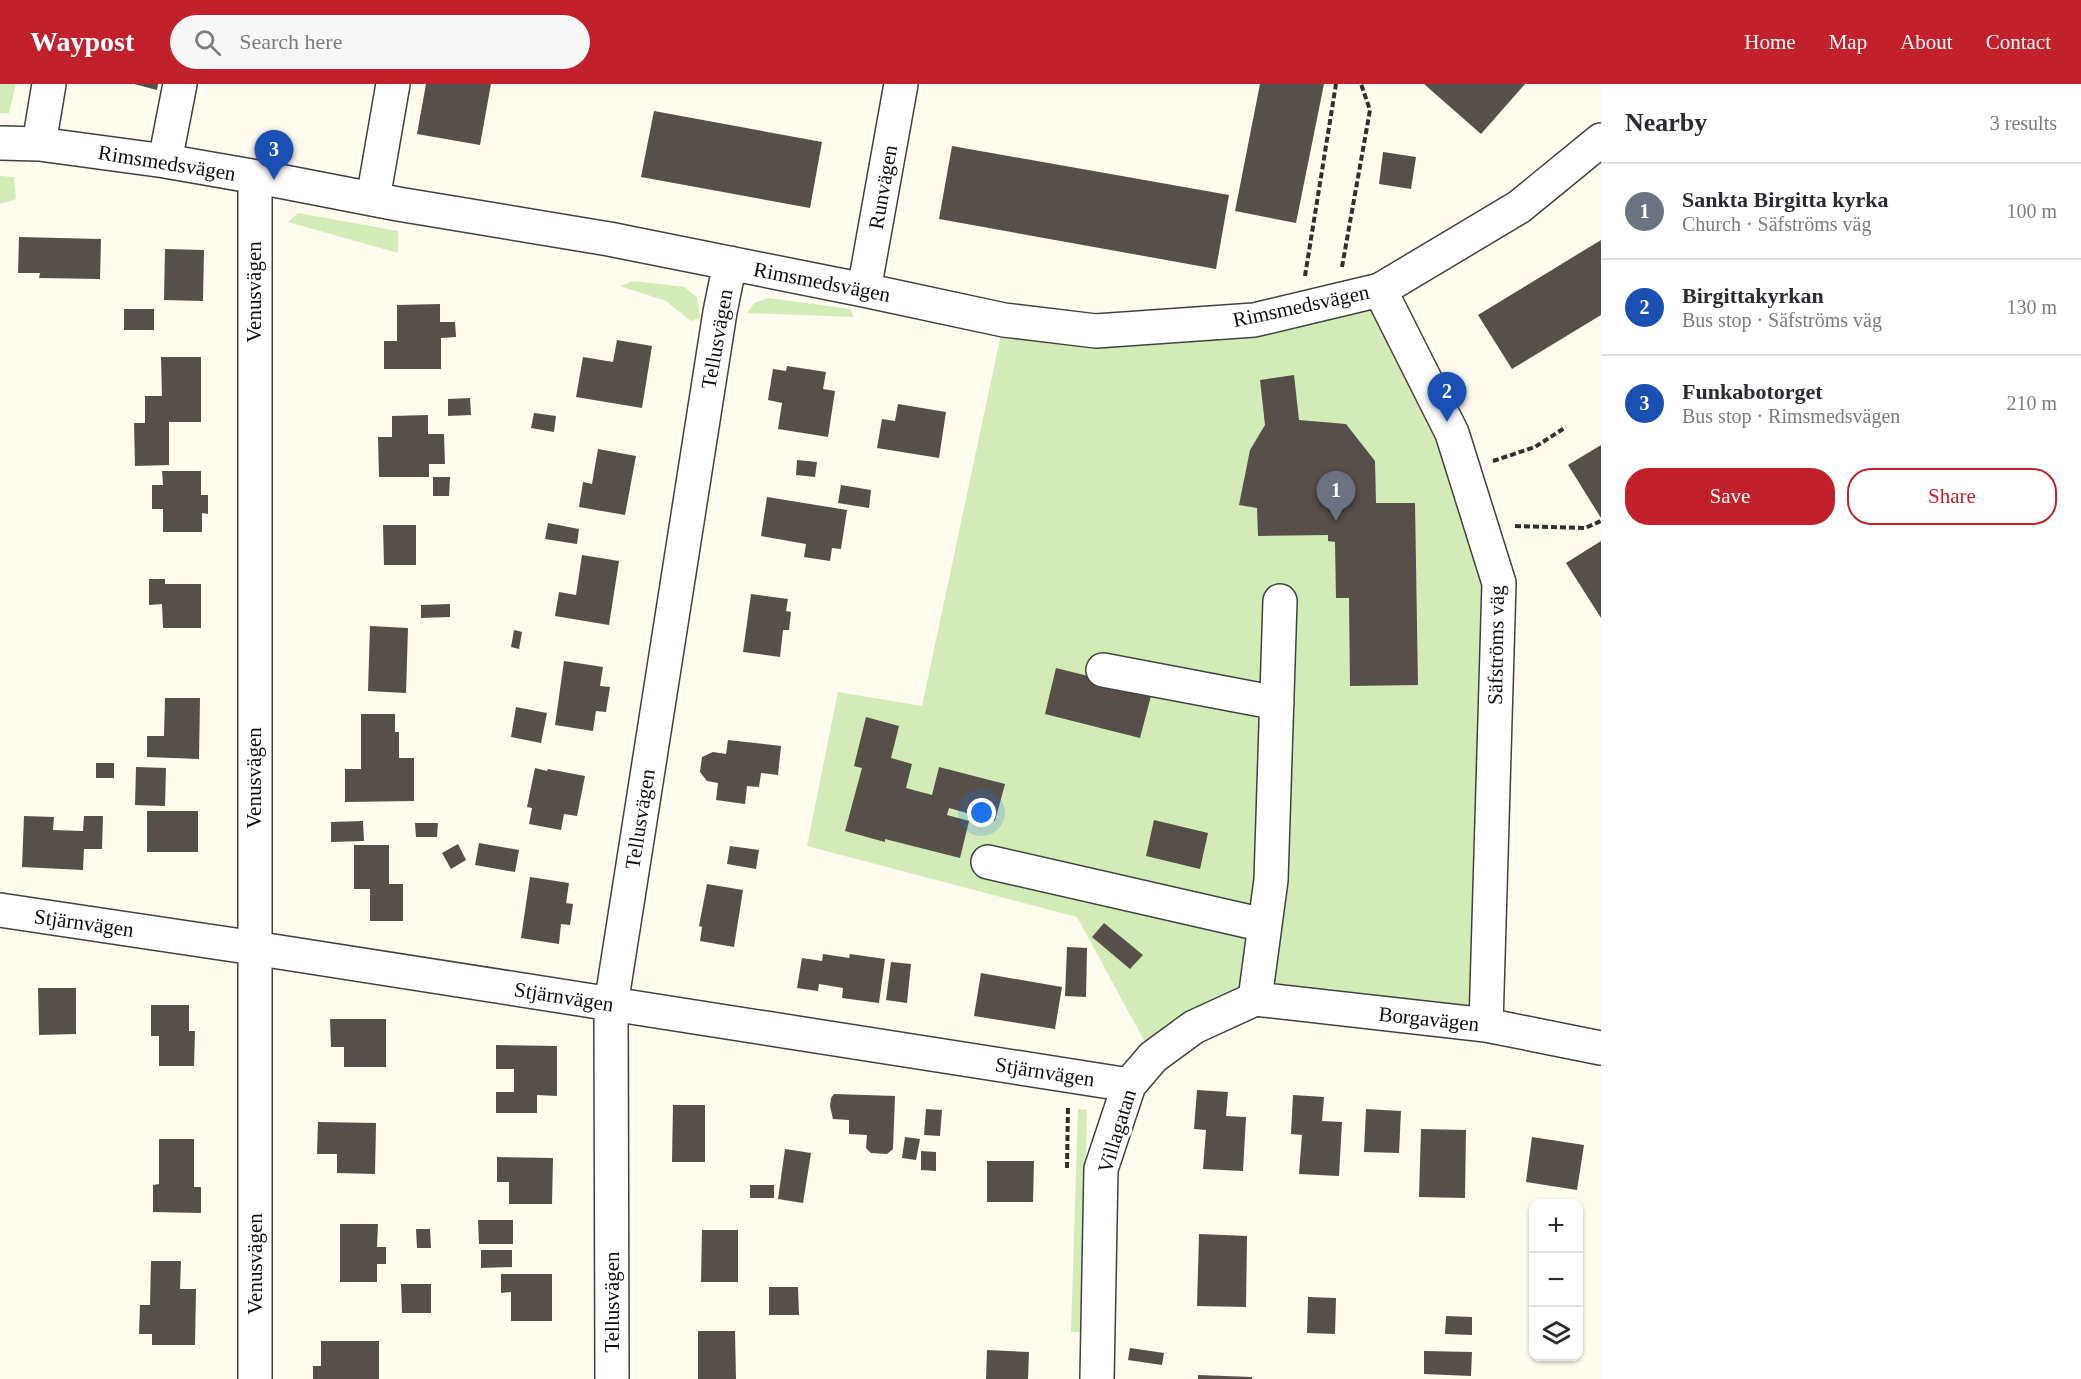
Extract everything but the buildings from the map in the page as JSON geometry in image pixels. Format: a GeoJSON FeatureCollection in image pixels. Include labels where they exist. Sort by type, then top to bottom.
{"type":"FeatureCollection","features":[{"type":"Feature","properties":{"kind":"street"},"geometry":{"type":"LineString","coordinates":[[39,144],[49,84]]}},
{"type":"Feature","properties":{"kind":"street"},"geometry":{"type":"LineString","coordinates":[[165,162],[180,84]]}},
{"type":"Feature","properties":{"kind":"street"},"geometry":{"type":"LineString","coordinates":[[373,199],[393,84]]}},
{"type":"Feature","properties":{"kind":"street","name":"Runvägen"},"geometry":{"type":"LineString","coordinates":[[864,290],[901,84]]}},
{"type":"Feature","properties":{"kind":"street","name":"Rimsmedsvägen"},"geometry":{"type":"LineString","coordinates":[[0,143],[39,144],[255,177],[609,239],[1004,320],[1096,331],[1254,320],[1380,290],[1519,207],[1601,140]]}},
{"type":"Feature","properties":{"kind":"street","name":"Venusvägen"},"geometry":{"type":"LineString","coordinates":[[255,177],[255,1379]]}},
{"type":"Feature","properties":{"kind":"street","name":"Tellusvägen"},"geometry":{"type":"LineString","coordinates":[[612,1379],[611,1005],[718,324],[730,263]]}},
{"type":"Feature","properties":{"kind":"street","name":"Säfströms väg"},"geometry":{"type":"LineString","coordinates":[[1380,290],[1447,422],[1499,583],[1486,1025]]}},
{"type":"Feature","properties":{"kind":"street"},"geometry":{"type":"LineString","coordinates":[[1255,999],[1271,880],[1280,601]]}},
{"type":"Feature","properties":{"kind":"street"},"geometry":{"type":"LineString","coordinates":[[1103,670],[1277,703]]}},
{"type":"Feature","properties":{"kind":"street"},"geometry":{"type":"LineString","coordinates":[[988,862],[1264,925]]}},
{"type":"Feature","properties":{"kind":"street","name":"Stjärnvägen"},"geometry":{"type":"LineString","coordinates":[[0,910],[1129,1085]]}},
{"type":"Feature","properties":{"kind":"street","name":"Borgavägen"},"geometry":{"type":"LineString","coordinates":[[1255,999],[1486,1025],[1601,1048]]}},
{"type":"Feature","properties":{"kind":"street","name":"Villagatan"},"geometry":{"type":"LineString","coordinates":[[1097,1379],[1101,1169],[1129,1085],[1153,1057],[1194,1028],[1255,999]]}},
{"type":"Feature","properties":{"kind":"path"},"geometry":{"type":"LineString","coordinates":[[1299,310],[1336,84]]}},
{"type":"Feature","properties":{"kind":"path"},"geometry":{"type":"LineString","coordinates":[[1336,301],[1370,110],[1361,84]]}},
{"type":"Feature","properties":{"kind":"path"},"geometry":{"type":"LineString","coordinates":[[1464,470],[1535,447],[1566,427]]}},
{"type":"Feature","properties":{"kind":"path"},"geometry":{"type":"LineString","coordinates":[[1481,525],[1585,528],[1601,521]]}},
{"type":"Feature","properties":{"kind":"green space"},"geometry":{"type":"Polygon","coordinates":[[[0,84],[16,84],[9,113],[0,113],[0,84]]]}},
{"type":"Feature","properties":{"kind":"green space"},"geometry":{"type":"Polygon","coordinates":[[[0,176],[14,177],[16,199],[0,204],[0,176]]]}},
{"type":"Feature","properties":{"kind":"green space"},"geometry":{"type":"Polygon","coordinates":[[[298,213],[398,231],[398,253],[288,222],[298,213]]]}},
{"type":"Feature","properties":{"kind":"green space"},"geometry":{"type":"Polygon","coordinates":[[[634,281],[685,287],[697,298],[700,318],[691,321],[666,301],[620,286],[634,281]]]}},
{"type":"Feature","properties":{"kind":"green space"},"geometry":{"type":"Polygon","coordinates":[[[1380,290],[1499,583],[1486,1025],[1255,999],[1153,1057],[1077,917],[807,846],[838,692],[922,706],[1004,320],[1096,331],[1380,290]]]}},
{"type":"Feature","properties":{"kind":"green space"},"geometry":{"type":"Polygon","coordinates":[[[768,298],[850,309],[854,317],[747,313],[754,303],[768,298]]]}},
{"type":"Feature","properties":{"kind":"green space"},"geometry":{"type":"Polygon","coordinates":[[[1078,1109],[1087,1110],[1082,1332],[1071,1332],[1078,1109]]]}},
{"type":"Feature","properties":{"kind":"place","name":"Funkabotorget"},"geometry":{"type":"Point","coordinates":[274,180]}},
{"type":"Feature","properties":{"kind":"place","name":"Birgittakyrkan"},"geometry":{"type":"Point","coordinates":[1447,422]}},
{"type":"Feature","properties":{"kind":"place","name":"Sankta Birgitta kyrka"},"geometry":{"type":"Point","coordinates":[1336,521]}}]}
